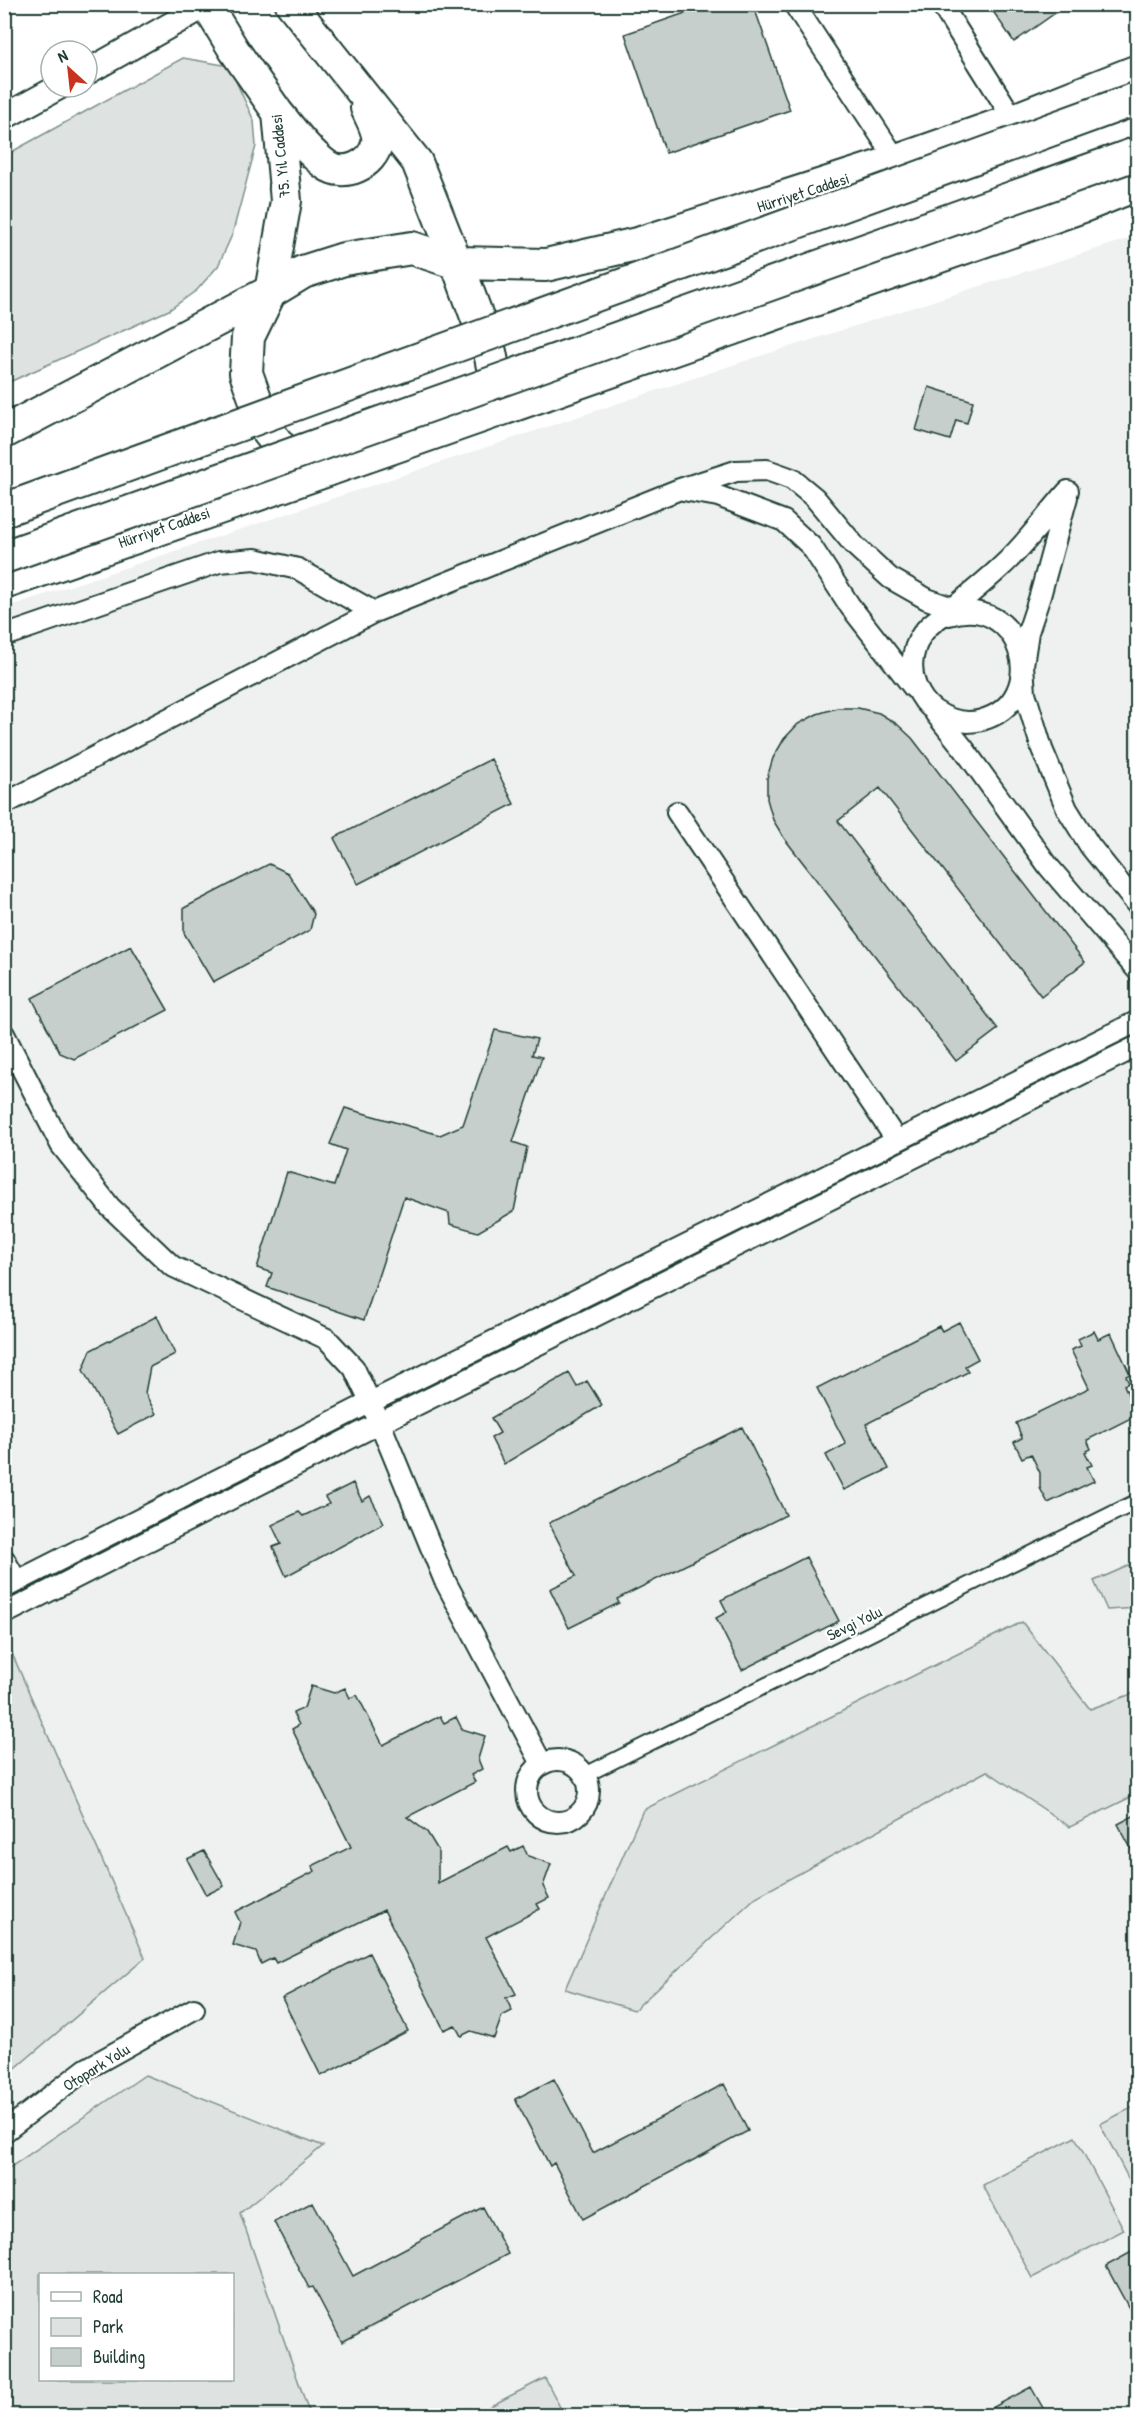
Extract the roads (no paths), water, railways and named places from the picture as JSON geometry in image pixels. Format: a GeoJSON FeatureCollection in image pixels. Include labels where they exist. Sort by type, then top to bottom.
{"type":"FeatureCollection","features":[{"type":"Feature","properties":{"kind":"highway","name":"Hürriyet Caddesi"},"geometry":{"type":"LineString","coordinates":[[4,432],[270,292],[303,272],[344,259],[412,248],[457,263],[546,265],[641,243],[897,162],[1014,120],[1137,71]]}},
{"type":"Feature","properties":{"kind":"highway"},"geometry":{"type":"LineString","coordinates":[[4,510],[1137,98]]}},
{"type":"Feature","properties":{"kind":"highway"},"geometry":{"type":"LineString","coordinates":[[4,557],[1137,153]]}},
{"type":"Feature","properties":{"kind":"highway","name":"Hürriyet Caddesi"},"geometry":{"type":"LineString","coordinates":[[4,583],[1083,206],[1137,184]]}},
{"type":"Feature","properties":{"kind":"highway"},"geometry":{"type":"LineString","coordinates":[[457,263],[490,352],[501,409]]}},
{"type":"Feature","properties":{"kind":"highway"},"geometry":{"type":"LineString","coordinates":[[270,292],[248,338],[246,373],[266,429],[295,466],[323,472]]}},
{"type":"Feature","properties":{"kind":"main road"},"geometry":{"type":"LineString","coordinates":[[291,4],[417,162],[457,263]]}},
{"type":"Feature","properties":{"kind":"main road","name":"75. Yıl Caddesi"},"geometry":{"type":"LineString","coordinates":[[206,5],[278,113],[286,201],[270,292]]}},
{"type":"Feature","properties":{"kind":"main road"},"geometry":{"type":"LineString","coordinates":[[278,113],[325,165],[343,171],[358,167],[375,151],[378,141],[358,89]]}},
{"type":"Feature","properties":{"kind":"street"},"geometry":{"type":"LineString","coordinates":[[794,4],[897,162]]}},
{"type":"Feature","properties":{"kind":"street"},"geometry":{"type":"LineString","coordinates":[[941,4],[1014,120]]}},
{"type":"Feature","properties":{"kind":"street"},"geometry":{"type":"LineString","coordinates":[[99,65],[206,5]]}},
{"type":"Feature","properties":{"kind":"street"},"geometry":{"type":"LineString","coordinates":[[4,117],[39,98]]}},
{"type":"Feature","properties":{"kind":"street"},"geometry":{"type":"LineString","coordinates":[[4,804],[374,612],[680,489],[736,471],[767,470],[792,479],[815,498],[854,545],[890,578],[952,612],[979,612],[996,619],[1010,631],[1019,647],[1025,693],[1032,721],[1067,809],[1090,846],[1137,906]]}},
{"type":"Feature","properties":{"kind":"street"},"geometry":{"type":"LineString","coordinates":[[680,489],[718,496],[784,521],[811,546],[850,606],[964,749],[1049,867],[1137,971]]}},
{"type":"Feature","properties":{"kind":"street"},"geometry":{"type":"LineString","coordinates":[[1068,491],[1040,597],[1028,632],[1023,665],[1020,683],[1012,700],[999,712],[982,720],[964,722],[946,718],[925,702],[913,678],[912,660],[917,642],[928,627],[952,612],[1003,565],[1068,491]]}},
{"type":"Feature","properties":{"kind":"street"},"geometry":{"type":"LineString","coordinates":[[4,636],[219,562],[255,559],[298,569],[374,612]]}},
{"type":"Feature","properties":{"kind":"street"},"geometry":{"type":"LineString","coordinates":[[677,812],[897,1141]]}},
{"type":"Feature","properties":{"kind":"street"},"geometry":{"type":"LineString","coordinates":[[4,1559],[11,1585],[371,1402],[1137,1022]]}},
{"type":"Feature","properties":{"kind":"street"},"geometry":{"type":"LineString","coordinates":[[4,1034],[61,1145],[110,1207],[172,1266],[327,1339],[354,1368],[380,1423],[444,1579],[542,1764]]}},
{"type":"Feature","properties":{"kind":"street"},"geometry":{"type":"LineString","coordinates":[[4,1614],[380,1423],[1137,1046]]}},
{"type":"Feature","properties":{"kind":"street","name":"Sevgi Yolu"},"geometry":{"type":"LineString","coordinates":[[585,1775],[1137,1501]]}},
{"type":"Feature","properties":{"kind":"street"},"geometry":{"type":"LineString","coordinates":[[554,1760],[566,1761],[577,1766],[585,1775],[589,1787],[588,1799],[583,1810],[574,1818],[562,1822],[550,1821],[539,1816],[531,1807],[527,1795],[528,1783],[533,1772],[542,1764],[554,1760]]}},
{"type":"Feature","properties":{"kind":"street","name":"Otopark Yolu"},"geometry":{"type":"LineString","coordinates":[[4,2132],[86,2069],[194,2010]]}}]}
